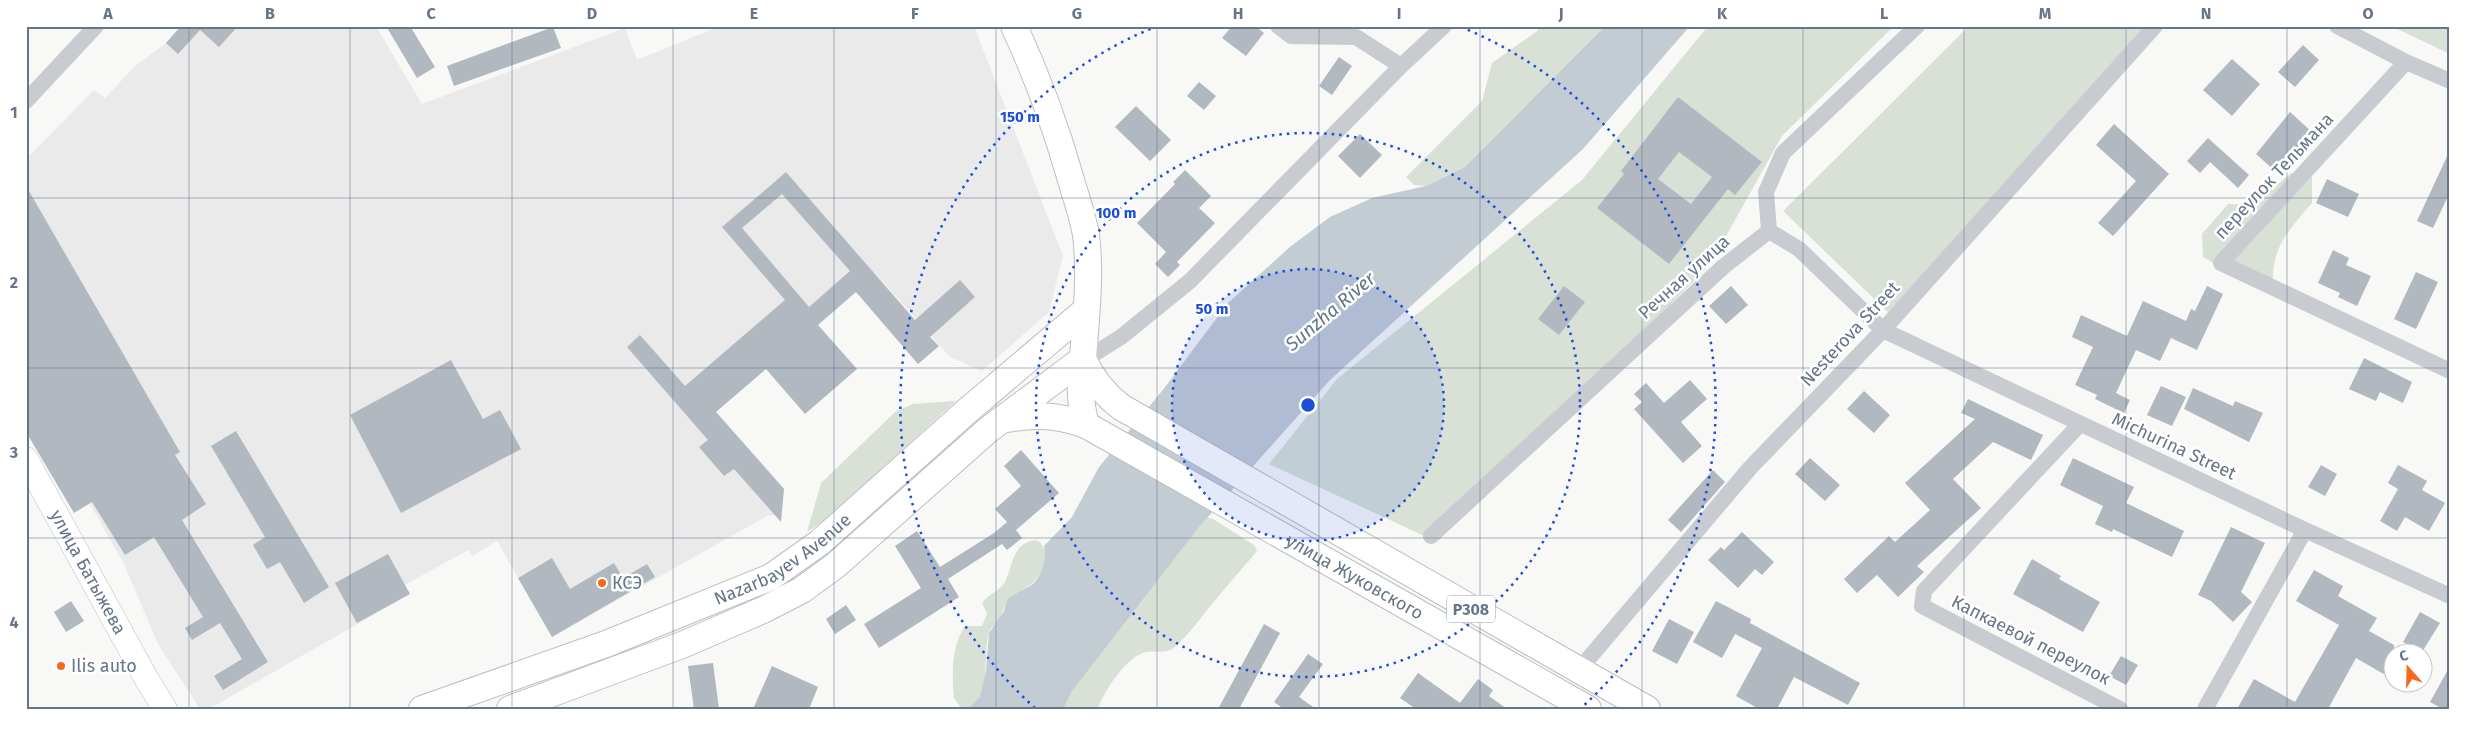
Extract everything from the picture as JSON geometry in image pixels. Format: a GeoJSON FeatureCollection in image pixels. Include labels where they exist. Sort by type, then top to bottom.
{"type":"FeatureCollection","features":[{"type":"Feature","properties":{"kind":"main road"},"geometry":{"type":"LineString","coordinates":[[1014,26],[1063,150],[1086,235],[1085,311],[1080,393],[1096,431]]}},
{"type":"Feature","properties":{"kind":"main road","name":"Nazarbayev Avenue"},"geometry":{"type":"LineString","coordinates":[[422,709],[606,644],[771,577],[819,543],[1010,374],[1085,311]]}},
{"type":"Feature","properties":{"kind":"main road"},"geometry":{"type":"LineString","coordinates":[[1010,374],[1062,361],[1082,359]]}},
{"type":"Feature","properties":{"kind":"main road","name":"Nazarbayev Avenue"},"geometry":{"type":"LineString","coordinates":[[510,709],[682,645],[763,610],[802,590],[836,566],[1001,420],[1082,359]]}},
{"type":"Feature","properties":{"kind":"main road","name":"P308"},"geometry":{"type":"LineString","coordinates":[[1082,359],[1090,376],[1121,407],[1647,709]]}},
{"type":"Feature","properties":{"kind":"main road","name":"улица Жуковского"},"geometry":{"type":"LineString","coordinates":[[1001,420],[1061,416],[1096,431],[1278,532],[1588,709]]}},
{"type":"Feature","properties":{"kind":"street"},"geometry":{"type":"LineString","coordinates":[[26,101],[96,26]]}},
{"type":"Feature","properties":{"kind":"street"},"geometry":{"type":"LineString","coordinates":[[1278,26],[1291,36],[1356,37],[1401,66]]}},
{"type":"Feature","properties":{"kind":"street"},"geometry":{"type":"LineString","coordinates":[[1082,359],[1120,337],[1190,281],[1401,66],[1444,26]]}},
{"type":"Feature","properties":{"kind":"street"},"geometry":{"type":"LineString","coordinates":[[1769,231],[1766,192],[1783,153],[1917,26]]}},
{"type":"Feature","properties":{"kind":"street","name":"Nesterova Street"},"geometry":{"type":"LineString","coordinates":[[1578,671],[1750,468],[1883,330],[2154,26]]}},
{"type":"Feature","properties":{"kind":"street"},"geometry":{"type":"LineString","coordinates":[[2338,26],[2406,62],[2450,81]]}},
{"type":"Feature","properties":{"kind":"street","name":"переулок Тельмана"},"geometry":{"type":"LineString","coordinates":[[2406,62],[2221,264],[2450,371]]}},
{"type":"Feature","properties":{"kind":"street","name":"Michurina Street"},"geometry":{"type":"LineString","coordinates":[[1769,231],[1799,249],[1883,330],[2305,530],[2450,596]]}},
{"type":"Feature","properties":{"kind":"street","name":"Речная улица"},"geometry":{"type":"LineString","coordinates":[[1431,536],[1715,273],[1769,231]]}},
{"type":"Feature","properties":{"kind":"street","name":"Капкаевой переулок"},"geometry":{"type":"LineString","coordinates":[[2080,424],[1924,591],[1922,606],[2120,709]]}},
{"type":"Feature","properties":{"kind":"street","name":"улица Батыжева"},"geometry":{"type":"LineString","coordinates":[[26,459],[165,709]]}},
{"type":"Feature","properties":{"kind":"street"},"geometry":{"type":"LineString","coordinates":[[2205,709],[2305,530]]}},
{"type":"Feature","properties":{"kind":"shaded area"},"geometry":{"type":"Polygon","coordinates":[[[181,26],[376,26],[422,104],[625,28],[637,60],[720,26],[974,26],[1063,256],[1049,312],[982,371],[950,357],[875,273],[861,284],[830,289],[704,398],[780,484],[777,487],[781,516],[769,515],[552,637],[497,541],[472,556],[468,550],[405,585],[410,594],[209,709],[200,709],[158,644],[124,564],[26,391],[26,159],[94,90],[105,98],[134,67],[166,43],[181,26]]]}},
{"type":"Feature","properties":{"kind":"shaded area"},"geometry":{"type":"Polygon","coordinates":[[[1540,26],[1605,26],[1465,167],[1426,186],[1414,185],[1406,177],[1482,101],[1492,63],[1537,31],[1540,26]]]}},
{"type":"Feature","properties":{"kind":"shaded area"},"geometry":{"type":"Polygon","coordinates":[[[1708,26],[1894,26],[1782,136],[1710,265],[1433,540],[1269,464],[1337,379],[1582,180],[1708,26]]]}},
{"type":"Feature","properties":{"kind":"shaded area"},"geometry":{"type":"Polygon","coordinates":[[[1969,26],[2151,26],[1890,314],[1783,211],[1969,26]]]}},
{"type":"Feature","properties":{"kind":"shaded area"},"geometry":{"type":"Polygon","coordinates":[[[2391,26],[2450,26],[2450,54],[2391,26]]]}},
{"type":"Feature","properties":{"kind":"shaded area"},"geometry":{"type":"Polygon","coordinates":[[[2291,173],[2312,177],[2312,203],[2291,228],[2280,246],[2276,255],[2273,278],[2255,287],[2203,257],[2202,234],[2228,204],[2253,205],[2291,173]]]}},
{"type":"Feature","properties":{"kind":"shaded area"},"geometry":{"type":"Polygon","coordinates":[[[956,401],[826,519],[807,532],[821,483],[895,412],[912,404],[956,401]]]}},
{"type":"Feature","properties":{"kind":"shaded area"},"geometry":{"type":"Polygon","coordinates":[[[1204,516],[1213,519],[1254,545],[1257,551],[1175,647],[1164,652],[1146,652],[1131,660],[1110,685],[1098,709],[1051,709],[1204,516]]]}},
{"type":"Feature","properties":{"kind":"shaded area"},"geometry":{"type":"Polygon","coordinates":[[[1035,540],[1040,542],[1046,552],[1042,570],[1029,586],[1007,599],[1000,618],[989,633],[983,691],[971,707],[961,708],[954,698],[953,680],[955,652],[960,634],[965,626],[982,626],[987,614],[982,603],[1005,582],[1018,550],[1027,542],[1035,540]]]}},
{"type":"Feature","properties":{"kind":"water","name":"Sunzha River"},"geometry":{"type":"Polygon","coordinates":[[[1605,26],[1690,26],[1583,149],[1330,380],[1199,527],[1072,691],[1063,709],[968,709],[980,697],[986,671],[989,633],[1004,611],[1007,599],[1029,587],[1037,579],[1043,566],[1044,546],[1072,517],[1099,467],[1162,391],[1228,303],[1291,246],[1330,217],[1372,198],[1426,186],[1465,167],[1605,26]]]}},
{"type":"Feature","properties":{"kind":"building"},"geometry":{"type":"Polygon","coordinates":[[[181,26],[238,26],[219,47],[200,30],[178,54],[166,43],[181,26]]]}},
{"type":"Feature","properties":{"kind":"building"},"geometry":{"type":"Polygon","coordinates":[[[386,26],[410,26],[435,67],[417,78],[386,26]]]}},
{"type":"Feature","properties":{"kind":"building"},"geometry":{"type":"Polygon","coordinates":[[[1232,26],[1255,26],[1264,33],[1246,56],[1222,38],[1232,26]]]}},
{"type":"Feature","properties":{"kind":"building"},"geometry":{"type":"Polygon","coordinates":[[[553,27],[561,48],[454,86],[447,66],[553,27]]]}},
{"type":"Feature","properties":{"kind":"building"},"geometry":{"type":"Polygon","coordinates":[[[2303,45],[2319,60],[2295,87],[2278,72],[2303,45]]]}},
{"type":"Feature","properties":{"kind":"building"},"geometry":{"type":"Polygon","coordinates":[[[1339,57],[1352,66],[1332,95],[1319,86],[1339,57]]]}},
{"type":"Feature","properties":{"kind":"building"},"geometry":{"type":"Polygon","coordinates":[[[2232,59],[2260,84],[2232,116],[2203,90],[2232,59]]]}},
{"type":"Feature","properties":{"kind":"building"},"geometry":{"type":"Polygon","coordinates":[[[1199,82],[1216,96],[1204,110],[1187,96],[1199,82]]]}},
{"type":"Feature","properties":{"kind":"building"},"geometry":{"type":"Polygon","coordinates":[[[1678,97],[1762,162],[1735,195],[1728,189],[1669,264],[1597,208],[1624,174],[1621,171],[1678,97]],[[1679,152],[1658,179],[1691,204],[1712,177],[1679,152]]]}},
{"type":"Feature","properties":{"kind":"building"},"geometry":{"type":"Polygon","coordinates":[[[1136,106],[1171,140],[1150,161],[1115,127],[1136,106]]]}},
{"type":"Feature","properties":{"kind":"building"},"geometry":{"type":"Polygon","coordinates":[[[2290,112],[2313,133],[2275,171],[2256,154],[2290,112]]]}},
{"type":"Feature","properties":{"kind":"building"},"geometry":{"type":"Polygon","coordinates":[[[2114,124],[2169,174],[2113,236],[2098,223],[2136,181],[2096,145],[2114,124]]]}},
{"type":"Feature","properties":{"kind":"building"},"geometry":{"type":"Polygon","coordinates":[[[1360,134],[1382,155],[1360,178],[1338,156],[1360,134]]]}},
{"type":"Feature","properties":{"kind":"building"},"geometry":{"type":"Polygon","coordinates":[[[2208,138],[2249,175],[2238,188],[2210,162],[2200,173],[2187,161],[2208,138]]]}},
{"type":"Feature","properties":{"kind":"building"},"geometry":{"type":"Polygon","coordinates":[[[2450,150],[2450,192],[2433,228],[2417,221],[2450,150]]]}},
{"type":"Feature","properties":{"kind":"building"},"geometry":{"type":"Polygon","coordinates":[[[1185,170],[1211,196],[1199,208],[1215,223],[1177,262],[1180,265],[1168,277],[1155,264],[1166,252],[1137,223],[1175,184],[1173,182],[1185,170]]]}},
{"type":"Feature","properties":{"kind":"building"},"geometry":{"type":"Polygon","coordinates":[[[786,172],[915,320],[960,280],[975,297],[930,337],[939,346],[918,364],[856,292],[818,325],[857,369],[805,414],[766,369],[716,412],[784,489],[781,522],[734,469],[724,476],[699,447],[708,440],[627,347],[640,335],[685,386],[785,300],[722,227],[786,172]],[[782,194],[742,228],[809,307],[850,271],[782,194]]]}},
{"type":"Feature","properties":{"kind":"building"},"geometry":{"type":"Polygon","coordinates":[[[2327,179],[2359,194],[2348,217],[2316,203],[2327,179]]]}},
{"type":"Feature","properties":{"kind":"building"},"geometry":{"type":"Polygon","coordinates":[[[26,186],[180,452],[175,455],[206,504],[182,520],[268,662],[223,690],[214,676],[242,659],[220,623],[192,640],[185,628],[203,617],[154,537],[125,555],[92,502],[74,513],[26,432],[26,186]]]}},
{"type":"Feature","properties":{"kind":"building"},"geometry":{"type":"Polygon","coordinates":[[[2333,250],[2349,258],[2346,265],[2371,276],[2357,306],[2338,297],[2340,293],[2318,283],[2333,250]]]}},
{"type":"Feature","properties":{"kind":"building"},"geometry":{"type":"Polygon","coordinates":[[[2416,272],[2438,282],[2416,329],[2394,319],[2416,272]]]}},
{"type":"Feature","properties":{"kind":"building"},"geometry":{"type":"Polygon","coordinates":[[[1564,286],[1585,302],[1559,335],[1538,319],[1564,286]]]}},
{"type":"Feature","properties":{"kind":"building"},"geometry":{"type":"Polygon","coordinates":[[[1731,286],[1748,305],[1726,324],[1709,306],[1731,286]]]}},
{"type":"Feature","properties":{"kind":"building"},"geometry":{"type":"Polygon","coordinates":[[[2207,286],[2223,294],[2197,350],[2171,338],[2160,361],[2136,350],[2116,393],[2130,400],[2124,413],[2095,399],[2097,395],[2075,385],[2093,347],[2072,337],[2081,315],[2127,336],[2143,301],[2186,321],[2191,309],[2195,311],[2207,286]]]}},
{"type":"Feature","properties":{"kind":"building"},"geometry":{"type":"Polygon","coordinates":[[[2364,358],[2412,382],[2403,403],[2380,392],[2376,401],[2349,389],[2364,358]]]}},
{"type":"Feature","properties":{"kind":"building"},"geometry":{"type":"Polygon","coordinates":[[[451,360],[483,419],[500,410],[521,449],[401,513],[350,415],[451,360]]]}},
{"type":"Feature","properties":{"kind":"building"},"geometry":{"type":"Polygon","coordinates":[[[1690,380],[1707,399],[1681,422],[1702,446],[1683,463],[1634,409],[1642,402],[1634,394],[1646,383],[1664,403],[1690,380]]]}},
{"type":"Feature","properties":{"kind":"building"},"geometry":{"type":"Polygon","coordinates":[[[2161,386],[2186,397],[2172,426],[2147,415],[2161,386]]]}},
{"type":"Feature","properties":{"kind":"building"},"geometry":{"type":"Polygon","coordinates":[[[2193,388],[2233,406],[2235,401],[2263,413],[2249,442],[2184,409],[2193,388]]]}},
{"type":"Feature","properties":{"kind":"building"},"geometry":{"type":"Polygon","coordinates":[[[1864,391],[1890,415],[1874,433],[1847,409],[1864,391]]]}},
{"type":"Feature","properties":{"kind":"building"},"geometry":{"type":"Polygon","coordinates":[[[1968,399],[2043,435],[2031,460],[1993,442],[1953,479],[1981,508],[1917,566],[1924,572],[1898,597],[1877,575],[1857,593],[1844,579],[1889,536],[1895,542],[1930,510],[1905,483],[1975,419],[1961,413],[1968,399]]]}},
{"type":"Feature","properties":{"kind":"building"},"geometry":{"type":"Polygon","coordinates":[[[236,431],[329,587],[304,603],[280,562],[267,569],[253,545],[265,537],[211,446],[236,431]]]}},
{"type":"Feature","properties":{"kind":"building"},"geometry":{"type":"Polygon","coordinates":[[[1021,450],[1059,493],[1016,530],[1022,538],[1007,550],[1002,544],[948,579],[959,597],[879,648],[864,624],[921,588],[895,546],[917,531],[940,567],[994,533],[1007,522],[995,509],[1021,486],[1004,466],[1021,450]]]}},
{"type":"Feature","properties":{"kind":"building"},"geometry":{"type":"Polygon","coordinates":[[[1810,458],[1840,485],[1825,501],[1795,474],[1810,458]]]}},
{"type":"Feature","properties":{"kind":"building"},"geometry":{"type":"Polygon","coordinates":[[[2073,458],[2134,487],[2126,503],[2184,531],[2172,557],[2113,529],[2112,532],[2095,524],[2103,506],[2060,485],[2073,458]]]}},
{"type":"Feature","properties":{"kind":"building"},"geometry":{"type":"Polygon","coordinates":[[[2321,465],[2337,474],[2325,496],[2308,487],[2321,465]]]}},
{"type":"Feature","properties":{"kind":"building"},"geometry":{"type":"Polygon","coordinates":[[[2398,465],[2427,481],[2422,490],[2445,503],[2429,531],[2405,517],[2397,531],[2380,521],[2398,489],[2388,483],[2398,465]]]}},
{"type":"Feature","properties":{"kind":"building"},"geometry":{"type":"Polygon","coordinates":[[[1713,470],[1725,482],[1681,532],[1668,520],[1713,470]]]}},
{"type":"Feature","properties":{"kind":"building"},"geometry":{"type":"Polygon","coordinates":[[[2231,527],[2265,543],[2241,592],[2252,602],[2233,622],[2211,601],[2198,595],[2231,527]]]}},
{"type":"Feature","properties":{"kind":"building"},"geometry":{"type":"Polygon","coordinates":[[[1742,532],[1774,562],[1762,575],[1755,569],[1738,588],[1708,560],[1721,547],[1724,550],[1742,532]]]}},
{"type":"Feature","properties":{"kind":"building"},"geometry":{"type":"Polygon","coordinates":[[[388,554],[410,594],[357,623],[335,583],[388,554]]]}},
{"type":"Feature","properties":{"kind":"building"},"geometry":{"type":"Polygon","coordinates":[[[552,558],[570,589],[614,563],[623,578],[647,564],[655,577],[552,637],[518,578],[552,558]]]}},
{"type":"Feature","properties":{"kind":"building"},"geometry":{"type":"Polygon","coordinates":[[[2032,559],[2061,576],[2059,579],[2100,602],[2083,632],[2013,594],[2032,559]]]}},
{"type":"Feature","properties":{"kind":"building"},"geometry":{"type":"Polygon","coordinates":[[[2314,570],[2343,586],[2338,596],[2377,618],[2369,631],[2389,642],[2384,642],[2384,674],[2356,658],[2328,709],[2237,709],[2254,679],[2295,702],[2339,625],[2296,601],[2314,570]]]}},
{"type":"Feature","properties":{"kind":"building"},"geometry":{"type":"Polygon","coordinates":[[[71,601],[84,621],[66,632],[54,612],[71,601]]]}},
{"type":"Feature","properties":{"kind":"building"},"geometry":{"type":"Polygon","coordinates":[[[1716,601],[1751,619],[1750,623],[1860,683],[1848,705],[1794,677],[1777,709],[1759,709],[1736,696],[1762,648],[1735,634],[1722,658],[1693,642],[1716,601]]]}},
{"type":"Feature","properties":{"kind":"building"},"geometry":{"type":"Polygon","coordinates":[[[846,605],[856,620],[835,634],[826,619],[846,605]]]}},
{"type":"Feature","properties":{"kind":"building"},"geometry":{"type":"Polygon","coordinates":[[[2420,612],[2440,623],[2428,642],[2403,642],[2420,612]]]}},
{"type":"Feature","properties":{"kind":"building"},"geometry":{"type":"Polygon","coordinates":[[[1669,619],[1694,632],[1677,664],[1652,651],[1669,619]]]}},
{"type":"Feature","properties":{"kind":"building"},"geometry":{"type":"Polygon","coordinates":[[[1264,624],[1280,633],[1239,709],[1218,709],[1264,624]]]}},
{"type":"Feature","properties":{"kind":"building"},"geometry":{"type":"Polygon","coordinates":[[[1308,654],[1323,664],[1299,697],[1316,709],[1284,709],[1274,702],[1308,654]]]}},
{"type":"Feature","properties":{"kind":"building"},"geometry":{"type":"Polygon","coordinates":[[[2121,656],[2138,665],[2126,685],[2109,676],[2121,656]]]}},
{"type":"Feature","properties":{"kind":"building"},"geometry":{"type":"Polygon","coordinates":[[[713,663],[719,709],[694,709],[688,666],[713,663]]]}},
{"type":"Feature","properties":{"kind":"building"},"geometry":{"type":"Polygon","coordinates":[[[772,666],[818,687],[809,709],[753,709],[772,666]]]}},
{"type":"Feature","properties":{"kind":"building"},"geometry":{"type":"Polygon","coordinates":[[[2450,666],[2450,709],[2443,709],[2430,702],[2450,666]]]}},
{"type":"Feature","properties":{"kind":"building"},"geometry":{"type":"Polygon","coordinates":[[[1418,673],[1460,703],[1478,679],[1493,690],[1489,696],[1507,709],[1416,709],[1400,698],[1418,673]]]}},
{"type":"Feature","properties":{"kind":"place","name":"КСЭ"},"geometry":{"type":"Point","coordinates":[602,583]}},
{"type":"Feature","properties":{"kind":"place","name":"Ilis auto"},"geometry":{"type":"Point","coordinates":[61,666]}}]}
